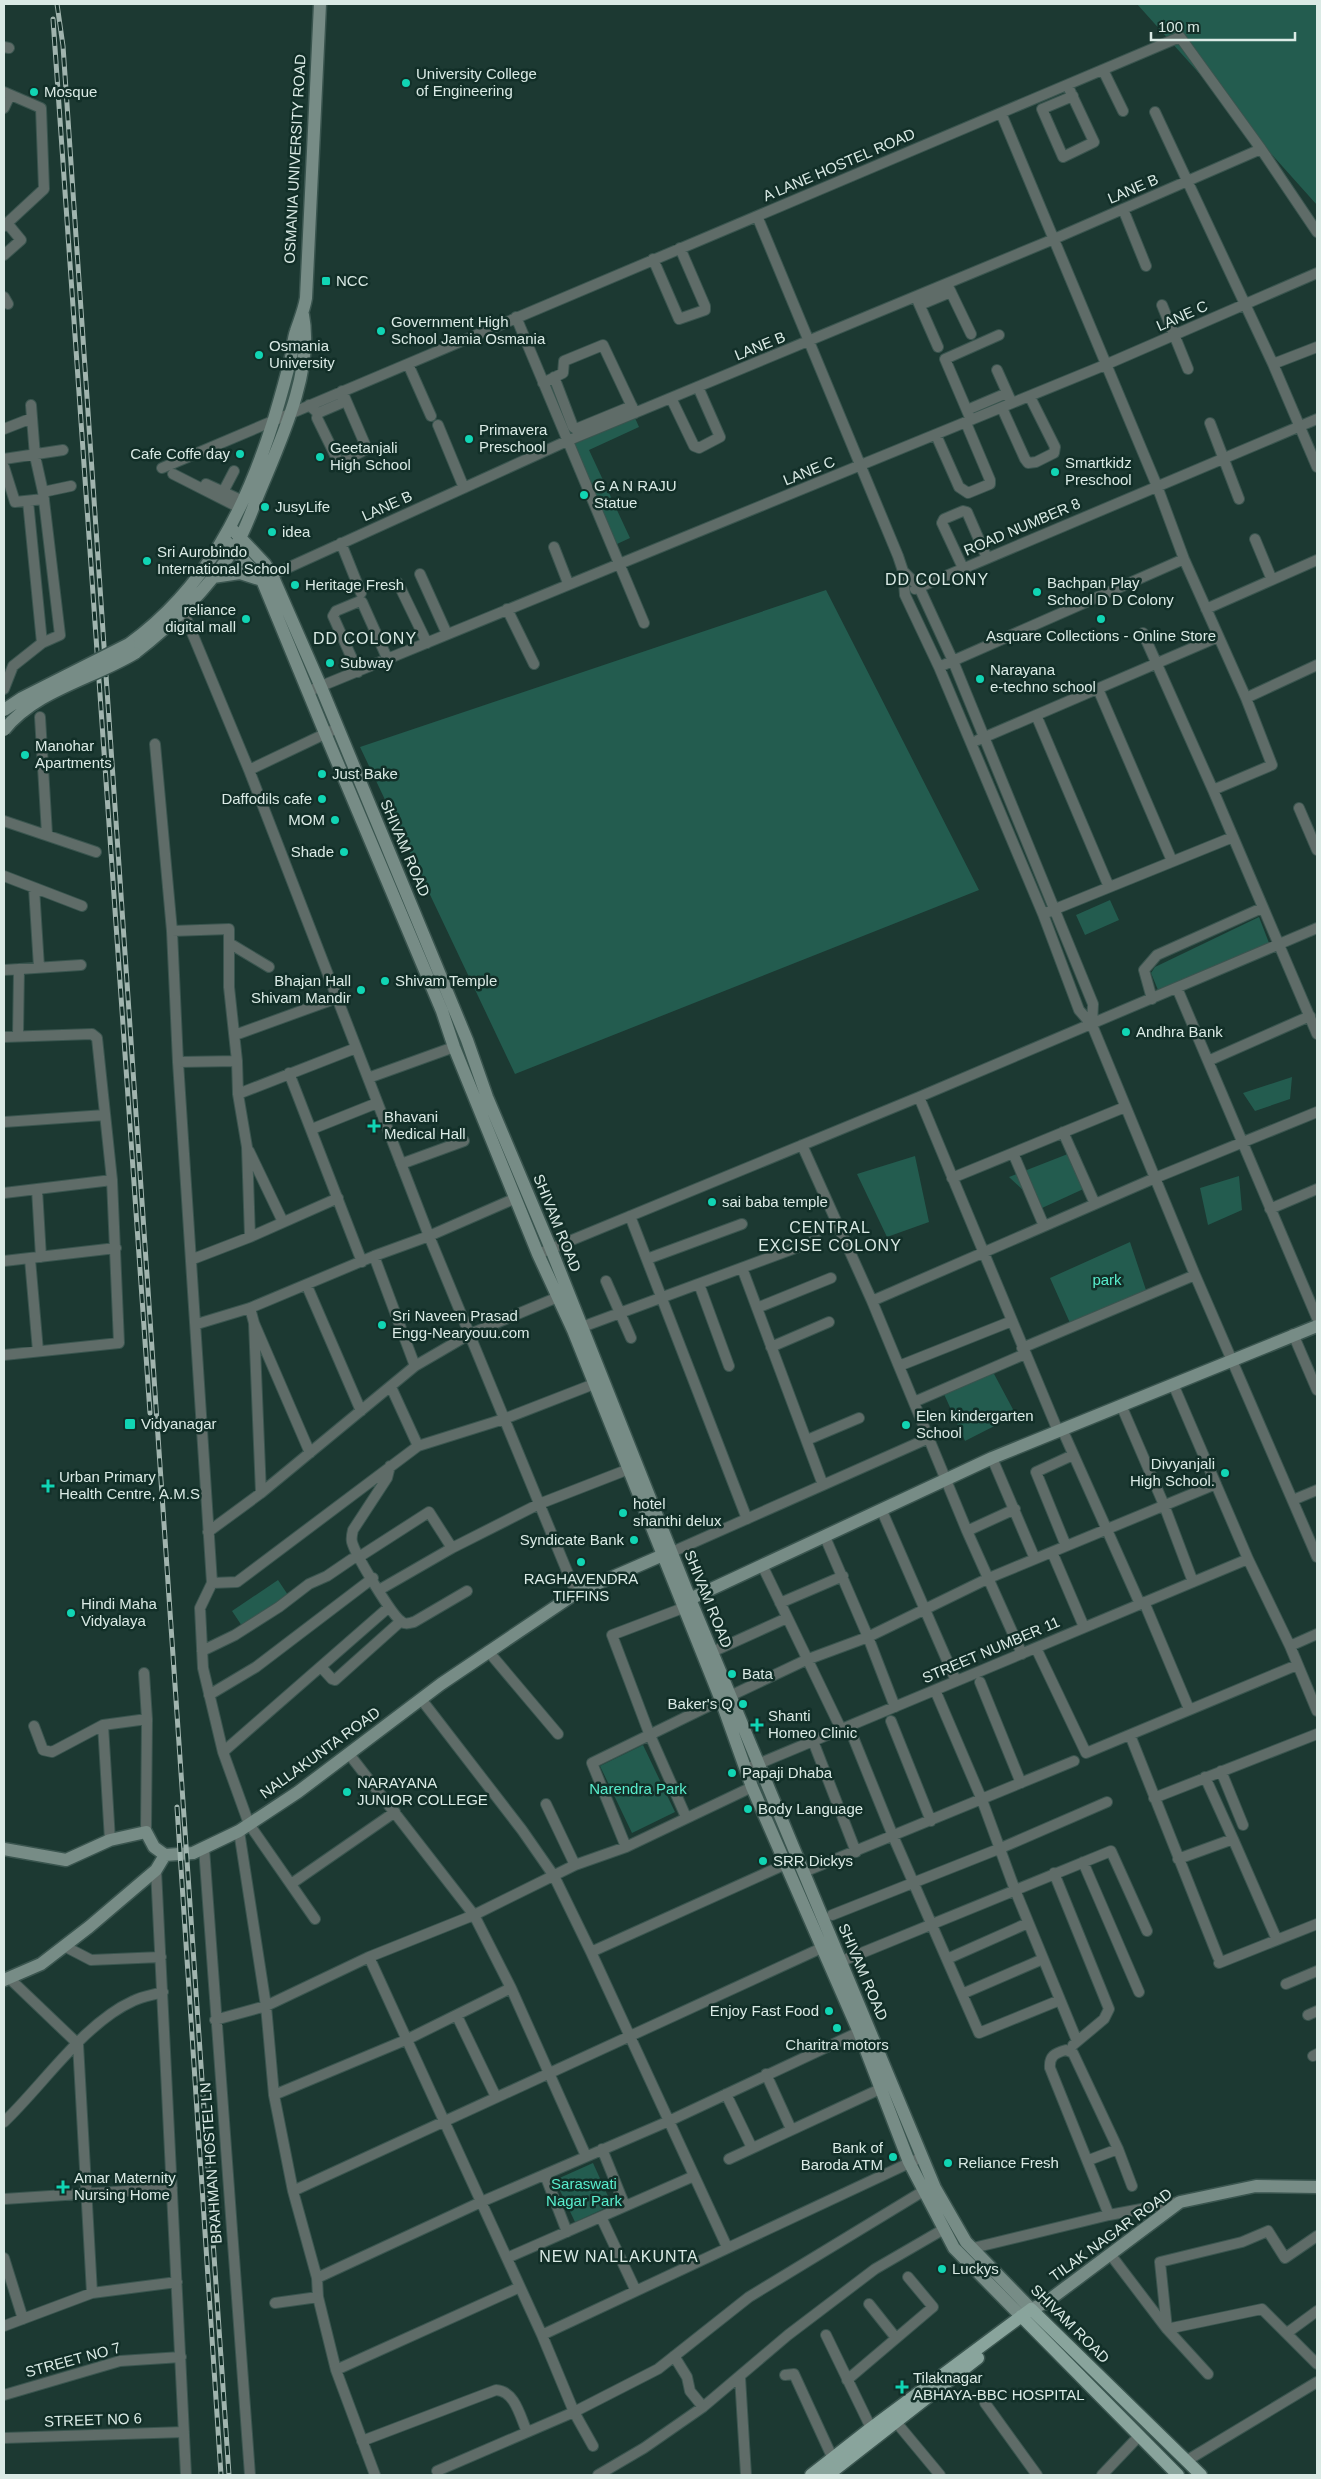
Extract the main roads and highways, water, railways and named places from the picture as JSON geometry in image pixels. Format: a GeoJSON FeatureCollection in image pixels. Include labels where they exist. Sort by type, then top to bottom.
{"type":"FeatureCollection","features":[{"type":"Feature","properties":{"kind":"main road","name":"OSMANIA UNIVERSITY ROAD"},"geometry":{"type":"LineString","coordinates":[[4,730],[16,715],[46,697],[125,659],[168,628],[206,566],[232,535],[290,414],[304,359],[307,334],[303,315],[320,4]]}},
{"type":"Feature","properties":{"kind":"main road","name":"OSMANIA UNIVERSITY ROAD"},"geometry":{"type":"LineString","coordinates":[[232,535],[274,420],[296,331],[303,315]]}},
{"type":"Feature","properties":{"kind":"main road","name":"SHIVAM ROAD"},"geometry":{"type":"LineString","coordinates":[[232,535],[234,549],[267,577]]}},
{"type":"Feature","properties":{"kind":"main road","name":"SHIVAM ROAD"},"geometry":{"type":"LineString","coordinates":[[232,535],[267,577],[315,689],[454,1047],[538,1254],[558,1297],[629,1469],[668,1554]]}},
{"type":"Feature","properties":{"kind":"main road","name":"OSMANIA UNIVERSITY ROAD"},"geometry":{"type":"LineString","coordinates":[[4,710],[22,698],[129,644],[176,613],[213,577],[234,549]]}},
{"type":"Feature","properties":{"kind":"main road"},"geometry":{"type":"LineString","coordinates":[[213,577],[240,573],[267,577]]}},
{"type":"Feature","properties":{"kind":"main road","name":"SHIVAM ROAD"},"geometry":{"type":"LineString","coordinates":[[331,731],[467,1040],[487,1097],[582,1327],[686,1604],[726,1698],[759,1764],[804,1872],[859,2032],[909,2162],[966,2242],[1029,2315],[1178,2475]]}},
{"type":"Feature","properties":{"kind":"main road"},"geometry":{"type":"LineString","coordinates":[[686,1604],[762,1565],[882,1511],[992,1458],[1293,1334],[1317,1326]]}},
{"type":"Feature","properties":{"kind":"main road","name":"NALLAKUNTA ROAD"},"geometry":{"type":"LineString","coordinates":[[165,1855],[193,1853],[244,1828],[298,1792],[488,1651],[576,1593],[668,1554]]}},
{"type":"Feature","properties":{"kind":"main road","name":"SHIVAM ROAD"},"geometry":{"type":"LineString","coordinates":[[686,1604],[712,1652],[752,1787],[786,1864],[828,1945],[842,1961],[922,2156],[929,2188],[944,2229],[954,2248],[1201,2475]]}},
{"type":"Feature","properties":{"kind":"main road"},"geometry":{"type":"LineString","coordinates":[[4,1849],[66,1860],[110,1840],[146,1832],[154,1847],[165,1855],[156,1870],[41,1964],[6,1979]]}},
{"type":"Feature","properties":{"kind":"main road","name":"TILAK NAGAR ROAD"},"geometry":{"type":"LineString","coordinates":[[1029,2315],[1180,2202],[1256,2186],[1317,2187]]}},
{"type":"Feature","properties":{"kind":"main road"},"geometry":{"type":"LineString","coordinates":[[828,2475],[1029,2315]]}},
{"type":"Feature","properties":{"kind":"main road"},"geometry":{"type":"LineString","coordinates":[[811,2475],[871,2428],[1029,2315]]}},
{"type":"Feature","properties":{"kind":"railway"},"geometry":{"type":"LineString","coordinates":[[57,4],[63,46],[229,2475]]}},
{"type":"Feature","properties":{"kind":"railway"},"geometry":{"type":"LineString","coordinates":[[53,19],[150,1413]]}},
{"type":"Feature","properties":{"kind":"railway"},"geometry":{"type":"LineString","coordinates":[[177,1807],[221,2475]]}},
{"type":"Feature","properties":{"kind":"place","name":"University College of Engineering"},"geometry":{"type":"Point","coordinates":[406,83]}},
{"type":"Feature","properties":{"kind":"place","name":"Mosque"},"geometry":{"type":"Point","coordinates":[34,92]}},
{"type":"Feature","properties":{"kind":"place","name":"NCC"},"geometry":{"type":"Point","coordinates":[326,281]}},
{"type":"Feature","properties":{"kind":"place","name":"Government High School Jamia Osmania"},"geometry":{"type":"Point","coordinates":[381,331]}},
{"type":"Feature","properties":{"kind":"place","name":"Osmania University"},"geometry":{"type":"Point","coordinates":[259,355]}},
{"type":"Feature","properties":{"kind":"place","name":"Primavera Preschool"},"geometry":{"type":"Point","coordinates":[469,439]}},
{"type":"Feature","properties":{"kind":"place","name":"Cafe Coffe day"},"geometry":{"type":"Point","coordinates":[240,454]}},
{"type":"Feature","properties":{"kind":"place","name":"Geetanjali High School"},"geometry":{"type":"Point","coordinates":[320,457]}},
{"type":"Feature","properties":{"kind":"place","name":"Smartkidz Preschool"},"geometry":{"type":"Point","coordinates":[1055,472]}},
{"type":"Feature","properties":{"kind":"place","name":"G A N RAJU Statue"},"geometry":{"type":"Point","coordinates":[584,495]}},
{"type":"Feature","properties":{"kind":"place","name":"JusyLife"},"geometry":{"type":"Point","coordinates":[265,507]}},
{"type":"Feature","properties":{"kind":"place","name":"idea"},"geometry":{"type":"Point","coordinates":[272,532]}},
{"type":"Feature","properties":{"kind":"place","name":"Sri Aurobindo International School"},"geometry":{"type":"Point","coordinates":[147,561]}},
{"type":"Feature","properties":{"kind":"place","name":"Heritage Fresh"},"geometry":{"type":"Point","coordinates":[295,585]}},
{"type":"Feature","properties":{"kind":"place","name":"Bachpan Play School D D Colony"},"geometry":{"type":"Point","coordinates":[1037,592]}},
{"type":"Feature","properties":{"kind":"place","name":"reliance digital mall"},"geometry":{"type":"Point","coordinates":[246,619]}},
{"type":"Feature","properties":{"kind":"place","name":"Asquare Collections - Online Store"},"geometry":{"type":"Point","coordinates":[1101,619]}},
{"type":"Feature","properties":{"kind":"place","name":"Subway"},"geometry":{"type":"Point","coordinates":[330,663]}},
{"type":"Feature","properties":{"kind":"place","name":"Narayana e-techno school"},"geometry":{"type":"Point","coordinates":[980,679]}},
{"type":"Feature","properties":{"kind":"place","name":"Manohar Apartments"},"geometry":{"type":"Point","coordinates":[25,755]}},
{"type":"Feature","properties":{"kind":"place","name":"Just Bake"},"geometry":{"type":"Point","coordinates":[322,774]}},
{"type":"Feature","properties":{"kind":"place","name":"Daffodils cafe"},"geometry":{"type":"Point","coordinates":[322,799]}},
{"type":"Feature","properties":{"kind":"place","name":"MOM"},"geometry":{"type":"Point","coordinates":[335,820]}},
{"type":"Feature","properties":{"kind":"place","name":"Shade"},"geometry":{"type":"Point","coordinates":[344,852]}},
{"type":"Feature","properties":{"kind":"place","name":"Shivam Temple"},"geometry":{"type":"Point","coordinates":[385,981]}},
{"type":"Feature","properties":{"kind":"place","name":"Bhajan Hall Shivam Mandir"},"geometry":{"type":"Point","coordinates":[361,990]}},
{"type":"Feature","properties":{"kind":"place","name":"Andhra Bank"},"geometry":{"type":"Point","coordinates":[1126,1032]}},
{"type":"Feature","properties":{"kind":"place","name":"Bhavani Medical Hall"},"geometry":{"type":"Point","coordinates":[374,1126]}},
{"type":"Feature","properties":{"kind":"place","name":"sai baba temple"},"geometry":{"type":"Point","coordinates":[712,1202]}},
{"type":"Feature","properties":{"kind":"place","name":"Sri Naveen Prasad Engg-Nearyouu.com"},"geometry":{"type":"Point","coordinates":[382,1325]}},
{"type":"Feature","properties":{"kind":"place","name":"Vidyanagar"},"geometry":{"type":"Point","coordinates":[130,1424]}},
{"type":"Feature","properties":{"kind":"place","name":"Elen kindergarten School"},"geometry":{"type":"Point","coordinates":[906,1425]}},
{"type":"Feature","properties":{"kind":"place","name":"Divyanjali High School."},"geometry":{"type":"Point","coordinates":[1225,1473]}},
{"type":"Feature","properties":{"kind":"place","name":"Urban Primary Health Centre, A.M.S"},"geometry":{"type":"Point","coordinates":[48,1486]}},
{"type":"Feature","properties":{"kind":"place","name":"hotel shanthi delux"},"geometry":{"type":"Point","coordinates":[623,1513]}},
{"type":"Feature","properties":{"kind":"place","name":"Syndicate Bank"},"geometry":{"type":"Point","coordinates":[634,1540]}},
{"type":"Feature","properties":{"kind":"place","name":"RAGHAVENDRA TIFFINS"},"geometry":{"type":"Point","coordinates":[581,1562]}},
{"type":"Feature","properties":{"kind":"place","name":"Hindi Maha Vidyalaya"},"geometry":{"type":"Point","coordinates":[71,1613]}},
{"type":"Feature","properties":{"kind":"place","name":"Bata"},"geometry":{"type":"Point","coordinates":[732,1674]}},
{"type":"Feature","properties":{"kind":"place","name":"Baker's Q"},"geometry":{"type":"Point","coordinates":[743,1704]}},
{"type":"Feature","properties":{"kind":"place","name":"Shanti Homeo Clinic"},"geometry":{"type":"Point","coordinates":[757,1725]}},
{"type":"Feature","properties":{"kind":"place","name":"Papaji Dhaba"},"geometry":{"type":"Point","coordinates":[732,1773]}},
{"type":"Feature","properties":{"kind":"place","name":"NARAYANA JUNIOR COLLEGE"},"geometry":{"type":"Point","coordinates":[347,1792]}},
{"type":"Feature","properties":{"kind":"place","name":"Body Language"},"geometry":{"type":"Point","coordinates":[748,1809]}},
{"type":"Feature","properties":{"kind":"place","name":"SRR Dickys"},"geometry":{"type":"Point","coordinates":[763,1861]}},
{"type":"Feature","properties":{"kind":"place","name":"Enjoy Fast Food"},"geometry":{"type":"Point","coordinates":[829,2011]}},
{"type":"Feature","properties":{"kind":"place","name":"Charitra motors"},"geometry":{"type":"Point","coordinates":[837,2028]}},
{"type":"Feature","properties":{"kind":"place","name":"Bank of Baroda ATM"},"geometry":{"type":"Point","coordinates":[893,2157]}},
{"type":"Feature","properties":{"kind":"place","name":"Reliance Fresh"},"geometry":{"type":"Point","coordinates":[948,2163]}},
{"type":"Feature","properties":{"kind":"place","name":"Amar Maternity Nursing Home"},"geometry":{"type":"Point","coordinates":[63,2187]}},
{"type":"Feature","properties":{"kind":"place","name":"Luckys"},"geometry":{"type":"Point","coordinates":[942,2269]}},
{"type":"Feature","properties":{"kind":"place","name":"Tilaknagar ABHAYA-BBC HOSPITAL"},"geometry":{"type":"Point","coordinates":[902,2387]}},
{"type":"Feature","properties":{"kind":"district","name":"DD COLONY"},"geometry":{"type":"Point","coordinates":[937,579]}},
{"type":"Feature","properties":{"kind":"district","name":"DD COLONY"},"geometry":{"type":"Point","coordinates":[365,638]}},
{"type":"Feature","properties":{"kind":"district","name":"CENTRAL EXCISE COLONY"},"geometry":{"type":"Point","coordinates":[830,1236]}},
{"type":"Feature","properties":{"kind":"district","name":"NEW NALLAKUNTA"},"geometry":{"type":"Point","coordinates":[619,2256]}},
{"type":"Feature","properties":{"kind":"park label","name":"park"},"geometry":{"type":"Point","coordinates":[1107,1280]}},
{"type":"Feature","properties":{"kind":"park label","name":"Narendra Park"},"geometry":{"type":"Point","coordinates":[638,1789]}},
{"type":"Feature","properties":{"kind":"park label","name":"Saraswati Nagar Park"},"geometry":{"type":"Point","coordinates":[584,2192]}}]}
